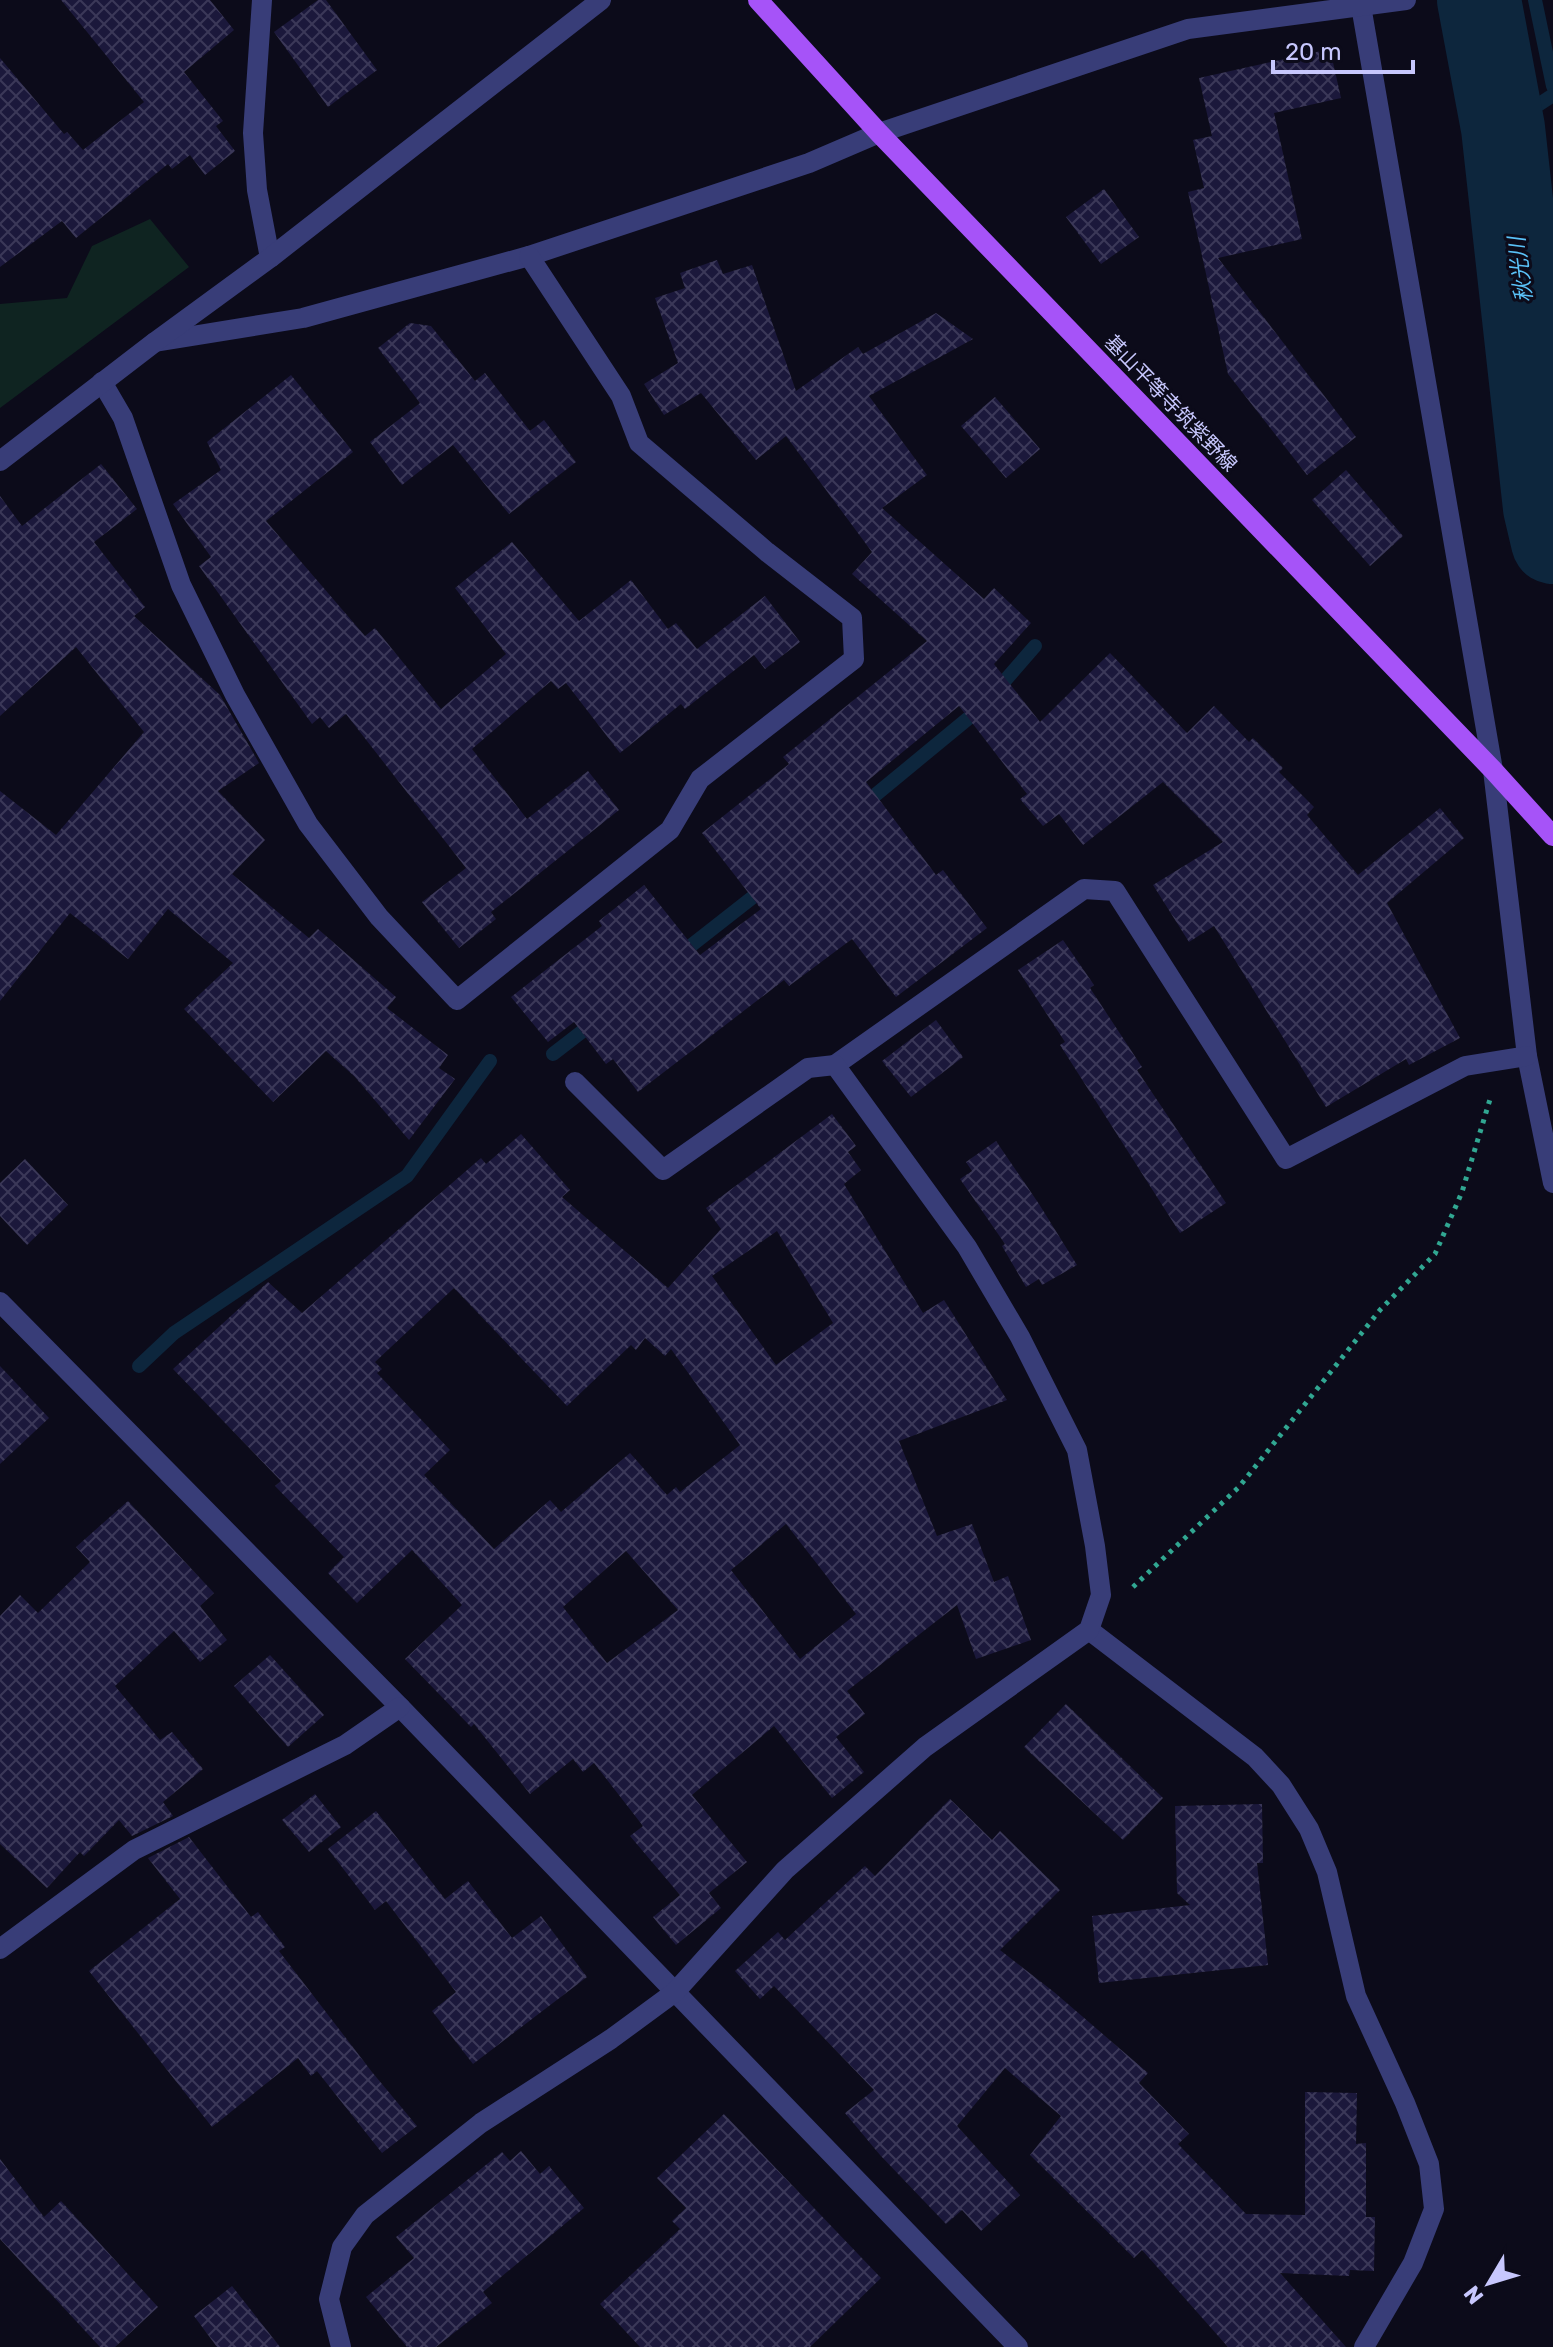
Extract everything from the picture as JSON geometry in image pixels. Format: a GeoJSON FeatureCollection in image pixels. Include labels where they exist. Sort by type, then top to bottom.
{"type":"FeatureCollection","features":[{"type":"Feature","properties":{"kind":"main road","name":"基山平等寺筑紫野線"},"geometry":{"type":"LineString","coordinates":[[758,0],[879,133],[1553,836]]}},
{"type":"Feature","properties":{"kind":"street"},"geometry":{"type":"LineString","coordinates":[[262,0],[253,133],[257,190],[270,258]]}},
{"type":"Feature","properties":{"kind":"street"},"geometry":{"type":"LineString","coordinates":[[0,461],[270,258],[601,0]]}},
{"type":"Feature","properties":{"kind":"street"},"geometry":{"type":"LineString","coordinates":[[155,342],[303,318],[529,256],[809,163],[879,133],[1188,29],[1406,0]]}},
{"type":"Feature","properties":{"kind":"street"},"geometry":{"type":"LineString","coordinates":[[1367,3],[1493,770],[1527,1056],[1553,1183]]}},
{"type":"Feature","properties":{"kind":"street"},"geometry":{"type":"LineString","coordinates":[[102,382],[123,418],[181,585],[235,695],[308,824],[379,917],[457,1000],[670,830],[700,779],[854,659],[852,618],[767,552],[639,443],[621,396],[529,256]]}},
{"type":"Feature","properties":{"kind":"street"},"geometry":{"type":"LineString","coordinates":[[575,1082],[663,1170],[808,1068],[835,1065],[1084,889],[1115,891],[1286,1159],[1465,1066],[1527,1056]]}},
{"type":"Feature","properties":{"kind":"street"},"geometry":{"type":"LineString","coordinates":[[341,2347],[329,2299],[342,2247],[365,2215],[481,2123],[611,2039],[675,1992],[785,1870],[913,1757],[1089,1630],[1101,1595],[1077,1450],[1020,1337],[967,1247],[835,1065]]}},
{"type":"Feature","properties":{"kind":"street"},"geometry":{"type":"LineString","coordinates":[[0,1302],[400,1707],[1018,2347]]}},
{"type":"Feature","properties":{"kind":"street"},"geometry":{"type":"LineString","coordinates":[[1089,1630],[1255,1757],[1281,1785],[1309,1829],[1327,1872],[1356,1996],[1429,2164],[1434,2209],[1413,2263],[1364,2347]]}},
{"type":"Feature","properties":{"kind":"street"},"geometry":{"type":"LineString","coordinates":[[0,1949],[134,1850],[345,1745],[400,1707]]}},
{"type":"Feature","properties":{"kind":"path"},"geometry":{"type":"LineString","coordinates":[[1101,1595],[1137,1586],[1239,1487],[1380,1310],[1435,1254],[1462,1192],[1489,1098],[1527,1056]]}},
{"type":"Feature","properties":{"kind":"green space"},"geometry":{"type":"Polygon","coordinates":[[[150,219],[189,267],[0,408],[0,304],[67,298],[92,246],[150,219]]]}},
{"type":"Feature","properties":{"kind":"building"},"geometry":{"type":"Polygon","coordinates":[[[61,0],[210,0],[234,30],[184,72],[223,121],[216,126],[235,151],[205,175],[190,155],[172,169],[168,164],[76,238],[62,221],[0,267],[0,58],[64,134],[67,132],[83,150],[144,102],[61,0]]]}},
{"type":"Feature","properties":{"kind":"building"},"geometry":{"type":"Polygon","coordinates":[[[318,0],[326,0],[377,70],[328,107],[274,32],[318,0]]]}},
{"type":"Feature","properties":{"kind":"building"},"geometry":{"type":"Polygon","coordinates":[[[1330,49],[1341,98],[1274,113],[1302,239],[1218,258],[1356,437],[1307,475],[1228,374],[1188,192],[1204,188],[1193,140],[1212,136],[1199,78],[1330,49]]]}},
{"type":"Feature","properties":{"kind":"building"},"geometry":{"type":"Polygon","coordinates":[[[1104,189],[1139,237],[1101,264],[1066,217],[1104,189]]]}},
{"type":"Feature","properties":{"kind":"building"},"geometry":{"type":"Polygon","coordinates":[[[717,260],[723,274],[752,265],[796,391],[858,347],[863,354],[936,313],[973,339],[869,396],[927,475],[882,508],[984,599],[994,588],[1031,623],[994,664],[1040,722],[1110,653],[1187,733],[1214,706],[1249,742],[1253,738],[1283,768],[1279,772],[1314,807],[1307,815],[1358,875],[1440,808],[1464,838],[1387,903],[1460,1038],[1409,1065],[1406,1059],[1326,1107],[1214,926],[1189,942],[1153,885],[1223,842],[1163,782],[1083,845],[1059,814],[1043,826],[1020,799],[1027,794],[959,706],[866,782],[936,875],[943,870],[987,928],[896,997],[852,939],[789,986],[784,980],[638,1092],[613,1059],[606,1064],[574,1022],[548,1042],[511,997],[602,926],[599,921],[644,885],[700,955],[761,909],[702,833],[789,764],[783,757],[927,641],[852,574],[872,552],[786,436],[756,460],[701,393],[664,415],[644,384],[678,363],[655,298],[685,288],[680,273],[717,260]]]}},
{"type":"Feature","properties":{"kind":"building"},"geometry":{"type":"Polygon","coordinates":[[[410,323],[431,326],[475,381],[485,373],[530,431],[544,420],[576,462],[509,514],[453,445],[402,485],[370,442],[420,403],[378,348],[410,323]]]}},
{"type":"Feature","properties":{"kind":"building"},"geometry":{"type":"Polygon","coordinates":[[[291,375],[353,452],[266,521],[365,636],[375,628],[441,709],[506,654],[455,588],[512,542],[579,621],[631,580],[668,629],[676,623],[697,649],[765,596],[800,642],[765,669],[754,655],[685,709],[681,704],[620,753],[566,683],[558,689],[551,681],[472,749],[527,819],[588,771],[619,810],[491,912],[496,919],[459,948],[422,902],[466,868],[346,714],[329,728],[320,717],[312,724],[199,566],[211,557],[173,504],[221,470],[207,442],[291,375]]]}},
{"type":"Feature","properties":{"kind":"building"},"geometry":{"type":"Polygon","coordinates":[[[995,397],[1040,449],[1006,478],[961,426],[995,397]]]}},
{"type":"Feature","properties":{"kind":"building"},"geometry":{"type":"Polygon","coordinates":[[[101,464],[137,509],[94,542],[145,607],[134,616],[220,695],[259,763],[218,791],[265,840],[232,874],[309,938],[318,929],[396,997],[387,1008],[448,1055],[439,1068],[455,1079],[409,1140],[354,1076],[326,1051],[273,1102],[184,1009],[233,963],[168,909],[128,959],[70,913],[0,1001],[0,791],[56,835],[144,732],[76,647],[0,716],[0,496],[22,526],[101,464]]]}},
{"type":"Feature","properties":{"kind":"building"},"geometry":{"type":"Polygon","coordinates":[[[1346,470],[1403,536],[1370,566],[1312,500],[1346,470]]]}},
{"type":"Feature","properties":{"kind":"building"},"geometry":{"type":"Polygon","coordinates":[[[1063,940],[1094,985],[1090,988],[1142,1067],[1137,1070],[1226,1203],[1180,1233],[1060,1045],[1065,1042],[1018,970],[1063,940]]]}},
{"type":"Feature","properties":{"kind":"building"},"geometry":{"type":"Polygon","coordinates":[[[936,1020],[963,1057],[911,1097],[882,1061],[936,1020]]]}},
{"type":"Feature","properties":{"kind":"building"},"geometry":{"type":"Polygon","coordinates":[[[832,1114],[856,1146],[848,1152],[861,1170],[844,1184],[923,1313],[944,1300],[1007,1400],[899,1441],[937,1536],[972,1524],[994,1582],[1008,1576],[1031,1640],[976,1659],[957,1605],[847,1691],[865,1714],[836,1737],[864,1772],[832,1798],[774,1726],[692,1795],[747,1862],[709,1893],[721,1908],[676,1945],[653,1917],[680,1895],[630,1836],[643,1826],[594,1763],[583,1772],[573,1759],[530,1794],[474,1724],[471,1727],[405,1659],[462,1605],[412,1550],[357,1603],[328,1573],[344,1557],[275,1486],[281,1481],[173,1369],[268,1282],[302,1313],[481,1158],[486,1164],[521,1134],[570,1190],[562,1197],[668,1288],[721,1229],[706,1208],[832,1114]],[[777,1231],[712,1276],[776,1365],[833,1323],[777,1231]],[[454,1288],[375,1362],[382,1369],[377,1373],[450,1450],[424,1475],[494,1549],[550,1500],[561,1512],[630,1453],[667,1495],[676,1487],[680,1492],[740,1445],[671,1349],[665,1356],[645,1338],[636,1350],[631,1345],[567,1406],[454,1288]],[[786,1524],[731,1570],[800,1659],[856,1614],[786,1524]],[[626,1551],[563,1607],[607,1663],[678,1610],[626,1551]]]}},
{"type":"Feature","properties":{"kind":"building"},"geometry":{"type":"Polygon","coordinates":[[[996,1141],[1077,1265],[1042,1285],[1039,1279],[1026,1287],[1002,1246],[1005,1244],[960,1179],[972,1171],[966,1162],[996,1141]]]}},
{"type":"Feature","properties":{"kind":"building"},"geometry":{"type":"Polygon","coordinates":[[[25,1159],[68,1205],[27,1245],[0,1216],[0,1183],[25,1159]]]}},
{"type":"Feature","properties":{"kind":"building"},"geometry":{"type":"Polygon","coordinates":[[[0,1366],[49,1418],[0,1464],[0,1366]]]}},
{"type":"Feature","properties":{"kind":"building"},"geometry":{"type":"Polygon","coordinates":[[[128,1501],[214,1593],[200,1606],[227,1640],[200,1662],[174,1631],[115,1686],[160,1740],[172,1732],[203,1769],[163,1802],[173,1816],[132,1836],[119,1820],[84,1856],[80,1852],[47,1888],[0,1844],[0,1616],[20,1595],[38,1613],[90,1562],[76,1547],[128,1501]]]}},
{"type":"Feature","properties":{"kind":"building"},"geometry":{"type":"Polygon","coordinates":[[[270,1655],[324,1715],[288,1747],[234,1686],[270,1655]]]}},
{"type":"Feature","properties":{"kind":"building"},"geometry":{"type":"Polygon","coordinates":[[[1066,1704],[1163,1798],[1123,1840],[1024,1747],[1066,1704]]]}},
{"type":"Feature","properties":{"kind":"building"},"geometry":{"type":"Polygon","coordinates":[[[315,1794],[341,1827],[309,1852],[282,1820],[315,1794]]]}},
{"type":"Feature","properties":{"kind":"building"},"geometry":{"type":"Polygon","coordinates":[[[950,1799],[992,1840],[1000,1831],[1060,1890],[1000,1950],[1148,2073],[1139,2083],[1189,2134],[1178,2144],[1246,2214],[1305,2215],[1305,2092],[1357,2093],[1356,2144],[1366,2143],[1366,2217],[1375,2217],[1374,2271],[1350,2270],[1349,2276],[1280,2273],[1346,2347],[1228,2347],[1142,2250],[1134,2258],[1030,2155],[1061,2116],[1005,2068],[957,2126],[1020,2195],[981,2231],[962,2210],[946,2224],[845,2113],[874,2090],[774,1986],[760,1999],[735,1971],[778,1932],[785,1940],[865,1866],[875,1876],[950,1799]]]}},
{"type":"Feature","properties":{"kind":"building"},"geometry":{"type":"Polygon","coordinates":[[[1262,1804],[1263,1863],[1257,1863],[1268,1965],[1099,1983],[1092,1916],[1190,1905],[1177,1893],[1175,1806],[1262,1804]]]}},
{"type":"Feature","properties":{"kind":"building"},"geometry":{"type":"Polygon","coordinates":[[[376,1811],[445,1899],[468,1881],[512,1938],[541,1916],[587,1977],[473,2064],[432,2011],[456,1992],[386,1901],[375,1910],[328,1849],[376,1811]]]}},
{"type":"Feature","properties":{"kind":"building"},"geometry":{"type":"Polygon","coordinates":[[[189,1837],[251,1917],[258,1912],[285,1947],[279,1951],[417,2126],[382,2153],[317,2071],[311,2076],[298,2058],[212,2127],[89,1971],[180,1899],[148,1858],[189,1837]]]}},
{"type":"Feature","properties":{"kind":"building"},"geometry":{"type":"Polygon","coordinates":[[[724,2114],[881,2278],[810,2347],[640,2347],[600,2304],[680,2229],[672,2221],[686,2208],[657,2178],[724,2114]]]}},
{"type":"Feature","properties":{"kind":"building"},"geometry":{"type":"Polygon","coordinates":[[[521,2151],[540,2174],[549,2166],[584,2208],[483,2292],[492,2303],[436,2347],[407,2347],[366,2297],[414,2258],[396,2237],[502,2152],[510,2161],[521,2151]]]}},
{"type":"Feature","properties":{"kind":"building"},"geometry":{"type":"Polygon","coordinates":[[[0,2159],[44,2217],[61,2201],[158,2307],[115,2347],[100,2347],[0,2239],[0,2159]]]}},
{"type":"Feature","properties":{"kind":"building"},"geometry":{"type":"Polygon","coordinates":[[[232,2286],[280,2347],[217,2347],[194,2316],[232,2286]]]}},
{"type":"Feature","properties":{"kind":"waterway","name":"秋光川"},"geometry":{"type":"LineString","coordinates":[[1479,0],[1503,128],[1545,508],[1553,542]]}},
{"type":"Feature","properties":{"kind":"waterway"},"geometry":{"type":"LineString","coordinates":[[1535,0],[1553,86]]}},
{"type":"Feature","properties":{"kind":"waterway"},"geometry":{"type":"LineString","coordinates":[[1503,128],[1553,95]]}},
{"type":"Feature","properties":{"kind":"waterway"},"geometry":{"type":"LineString","coordinates":[[995,692],[1035,646]]}},
{"type":"Feature","properties":{"kind":"waterway"},"geometry":{"type":"LineString","coordinates":[[862,806],[982,707]]}},
{"type":"Feature","properties":{"kind":"waterway"},"geometry":{"type":"LineString","coordinates":[[679,955],[767,886]]}},
{"type":"Feature","properties":{"kind":"waterway"},"geometry":{"type":"LineString","coordinates":[[553,1054],[597,1020]]}},
{"type":"Feature","properties":{"kind":"waterway"},"geometry":{"type":"LineString","coordinates":[[139,1366],[174,1333],[407,1176],[490,1061]]}}]}
